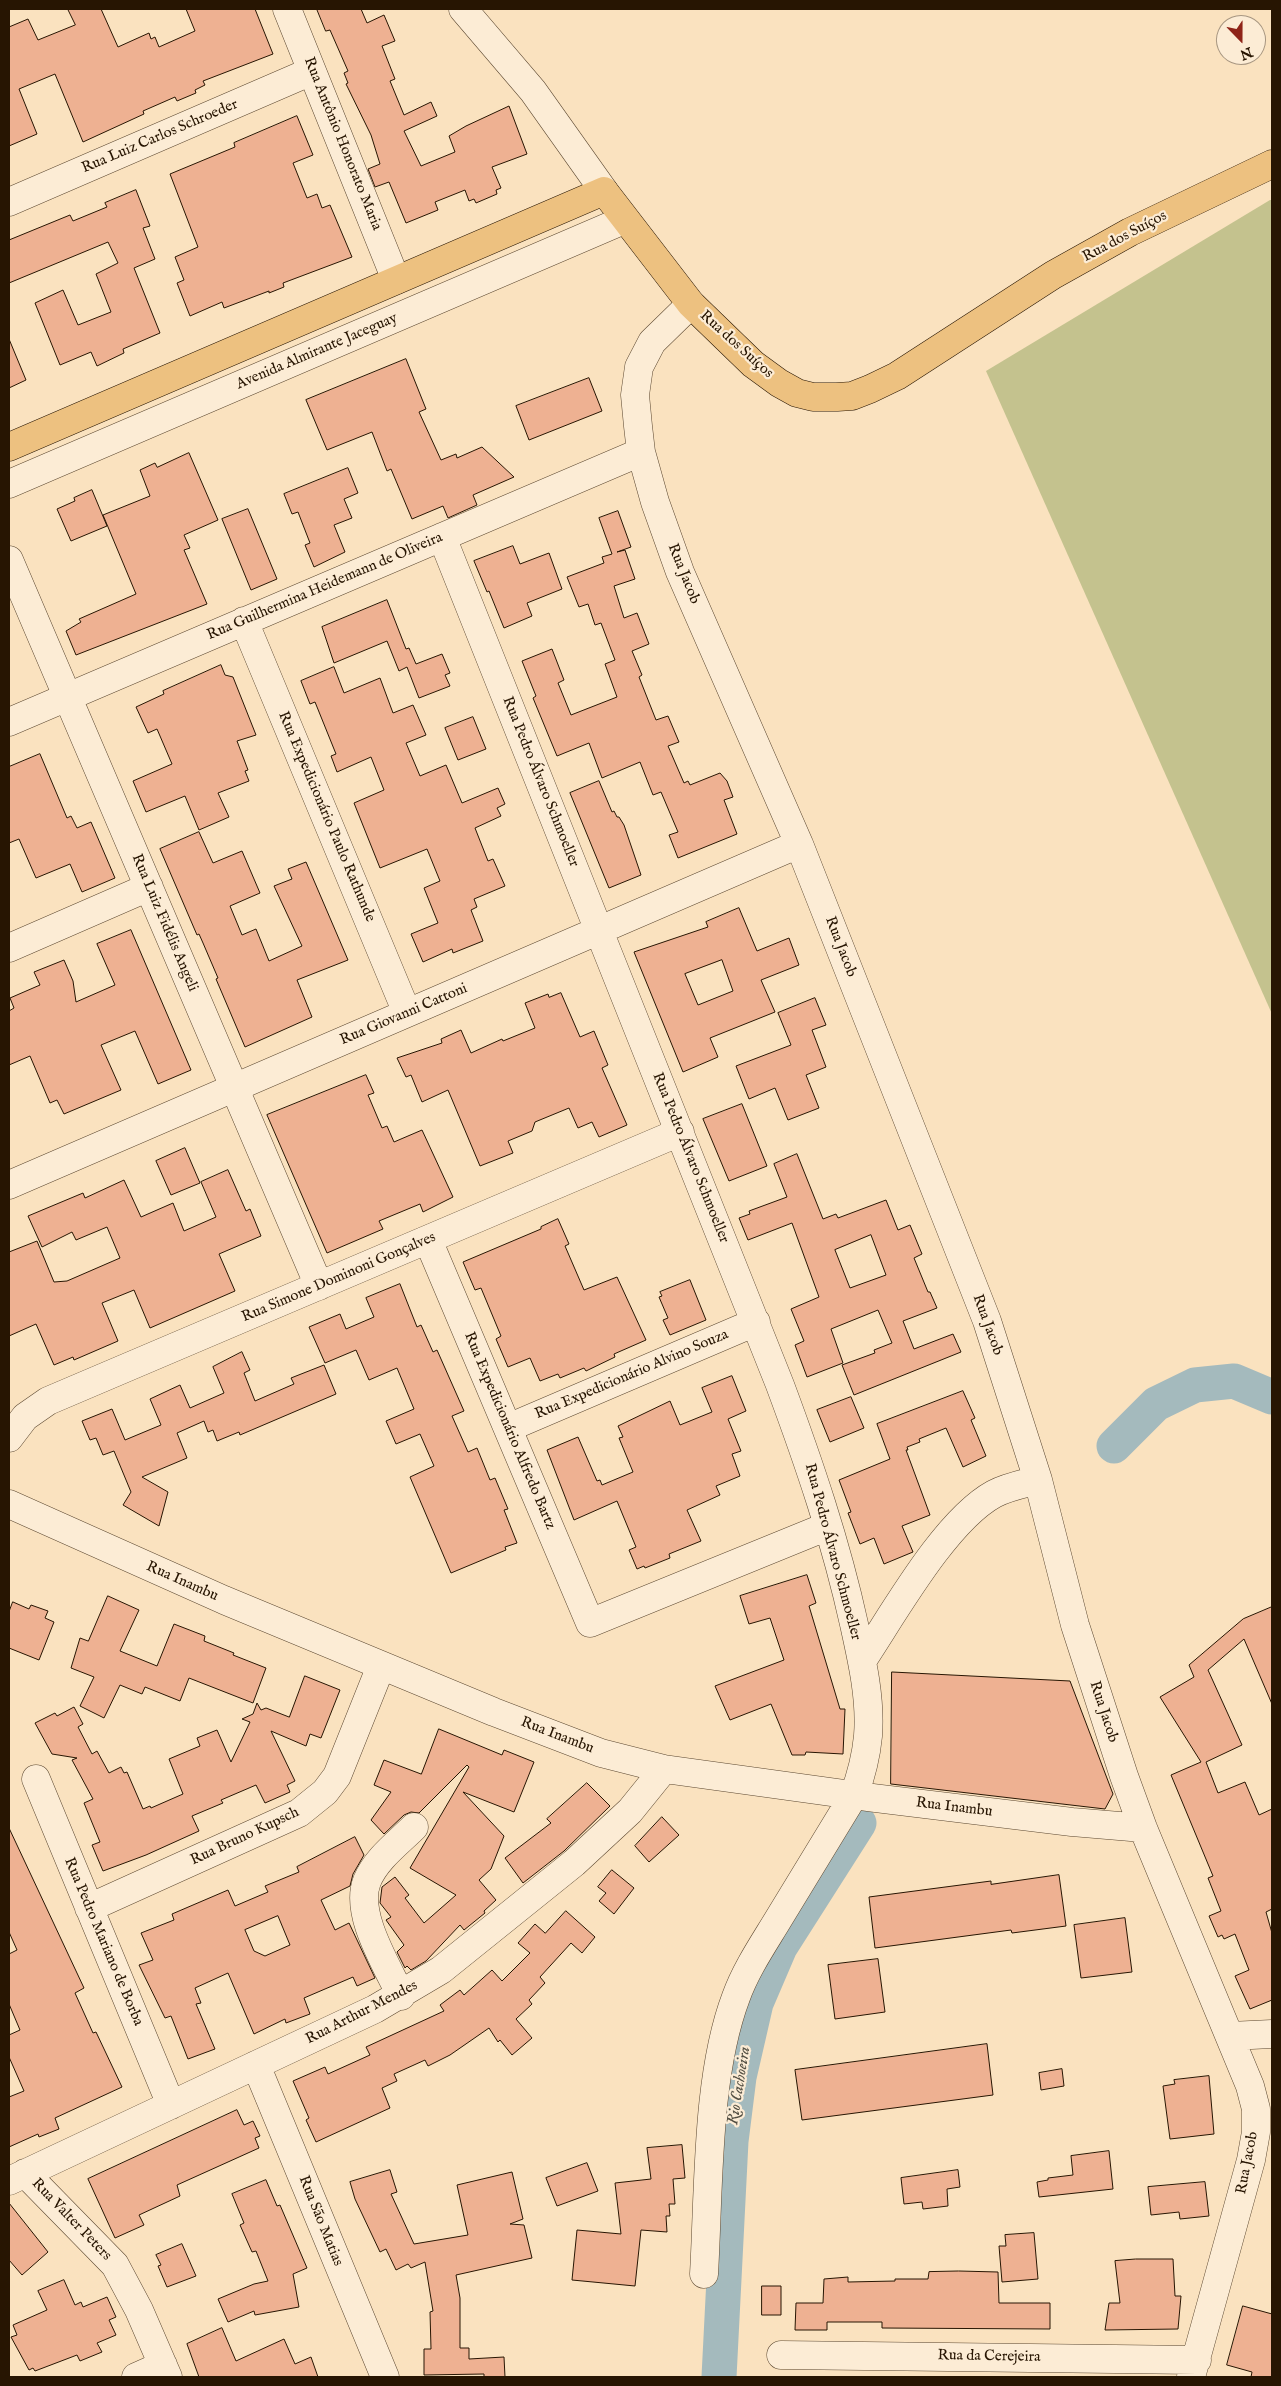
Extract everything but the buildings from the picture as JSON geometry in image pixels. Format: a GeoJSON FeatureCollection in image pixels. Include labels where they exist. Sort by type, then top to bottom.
{"type":"FeatureCollection","features":[{"type":"Feature","properties":{"kind":"main road","name":"Rua dos Suíços"},"geometry":{"type":"LineString","coordinates":[[604,191],[624,220],[691,304],[753,364],[779,383],[798,393],[813,397],[852,396],[898,376],[1029,290],[1130,232],[1272,164]]}},
{"type":"Feature","properties":{"kind":"main road"},"geometry":{"type":"LineString","coordinates":[[9,447],[604,191]]}},
{"type":"Feature","properties":{"kind":"street","name":"Rua Antônio Honorato Maria"},"geometry":{"type":"LineString","coordinates":[[287,9],[396,280]]}},
{"type":"Feature","properties":{"kind":"street","name":"Rua dos Suíços"},"geometry":{"type":"LineString","coordinates":[[463,9],[533,91],[604,191]]}},
{"type":"Feature","properties":{"kind":"street","name":"Rua Luiz Carlos Schroeder"},"geometry":{"type":"LineString","coordinates":[[9,202],[312,71]]}},
{"type":"Feature","properties":{"kind":"street","name":"Avenida Almirante Jaceguay"},"geometry":{"type":"LineString","coordinates":[[9,484],[624,220]]}},
{"type":"Feature","properties":{"kind":"street","name":"Rua Jacob"},"geometry":{"type":"LineString","coordinates":[[691,304],[652,342],[639,366],[636,395],[641,452],[655,502],[680,572],[799,844],[987,1322],[1038,1480],[1092,1681],[1143,1828],[1230,2036],[1256,2109],[1256,2132],[1242,2198],[1194,2368]]}},
{"type":"Feature","properties":{"kind":"street","name":"Rua Guilhermina Heidemann de Oliveira"},"geometry":{"type":"LineString","coordinates":[[9,722],[641,452]]}},
{"type":"Feature","properties":{"kind":"street","name":"Rua Pedro Álvaro Schmoeller"},"geometry":{"type":"LineString","coordinates":[[442,536],[756,1322],[797,1431],[828,1526],[862,1661],[867,1703],[868,1736],[862,1771],[854,1795],[752,1962],[736,1996],[725,2032],[717,2078],[704,2274]]}},
{"type":"Feature","properties":{"kind":"street","name":"Rua Luiz Fidélis Angeli"},"geometry":{"type":"LineString","coordinates":[[9,560],[319,1286]]}},
{"type":"Feature","properties":{"kind":"street","name":"Rua Expedicionário Paulo Rathunde"},"geometry":{"type":"LineString","coordinates":[[244,621],[407,1013]]}},
{"type":"Feature","properties":{"kind":"street","name":"Rua Giovanni Cattoni"},"geometry":{"type":"LineString","coordinates":[[9,1186],[799,844]]}},
{"type":"Feature","properties":{"kind":"street"},"geometry":{"type":"LineString","coordinates":[[9,948],[149,888]]}},
{"type":"Feature","properties":{"kind":"street","name":"Rua Simone Dominoni Gonçalves"},"geometry":{"type":"LineString","coordinates":[[9,1438],[25,1417],[48,1401],[680,1132]]}},
{"type":"Feature","properties":{"kind":"street","name":"Rua Expedicionário Alfredo Bartz"},"geometry":{"type":"LineString","coordinates":[[428,1240],[590,1623],[828,1526]]}},
{"type":"Feature","properties":{"kind":"street","name":"Rua Expedicionário Alvino Souza"},"geometry":{"type":"LineString","coordinates":[[508,1428],[756,1322]]}},
{"type":"Feature","properties":{"kind":"street"},"geometry":{"type":"LineString","coordinates":[[862,1661],[954,1528],[977,1505],[995,1494],[1038,1480]]}},
{"type":"Feature","properties":{"kind":"street","name":"Rua Inambu"},"geometry":{"type":"LineString","coordinates":[[9,1504],[215,1596],[381,1666],[601,1753],[664,1769],[1072,1822],[1143,1828]]}},
{"type":"Feature","properties":{"kind":"street","name":"Rua Bruno Kupsch"},"geometry":{"type":"LineString","coordinates":[[89,1908],[299,1813],[311,1805],[326,1792],[337,1776],[381,1666]]}},
{"type":"Feature","properties":{"kind":"street","name":"Rua Arthur Mendes"},"geometry":{"type":"LineString","coordinates":[[17,2177],[400,1996],[441,1970],[574,1862],[630,1812],[664,1769]]}},
{"type":"Feature","properties":{"kind":"street","name":"Rua Pedro Mariano de Borba"},"geometry":{"type":"LineString","coordinates":[[36,1779],[171,2105]]}},
{"type":"Feature","properties":{"kind":"street"},"geometry":{"type":"LineString","coordinates":[[400,1996],[365,1914],[363,1897],[367,1881],[376,1866],[414,1827]]}},
{"type":"Feature","properties":{"kind":"street"},"geometry":{"type":"LineString","coordinates":[[1230,2036],[1272,2034]]}},
{"type":"Feature","properties":{"kind":"street","name":"Rua São Matias"},"geometry":{"type":"LineString","coordinates":[[256,2065],[385,2377]]}},
{"type":"Feature","properties":{"kind":"street","name":"Rua Valter Peters"},"geometry":{"type":"LineString","coordinates":[[17,2177],[115,2265],[139,2310],[165,2371]]}},
{"type":"Feature","properties":{"kind":"street","name":"Rua da Cerejeira"},"geometry":{"type":"LineString","coordinates":[[782,2355],[1194,2368]]}},
{"type":"Feature","properties":{"kind":"street"},"geometry":{"type":"LineString","coordinates":[[136,2377],[165,2371]]}},
{"type":"Feature","properties":{"kind":"shaded area"},"geometry":{"type":"Polygon","coordinates":[[[1272,200],[1272,1014],[986,371],[1272,200]]]}},
{"type":"Feature","properties":{"kind":"waterway","name":"Rio Cachoeira"},"geometry":{"type":"LineString","coordinates":[[1114,1446],[1156,1404],[1195,1385],[1234,1381],[1272,1397]]}},
{"type":"Feature","properties":{"kind":"waterway","name":"Rio Cachoeira"},"geometry":{"type":"LineString","coordinates":[[719,2377],[731,2141],[739,2077],[756,2003],[780,1947],[859,1823]]}}]}
